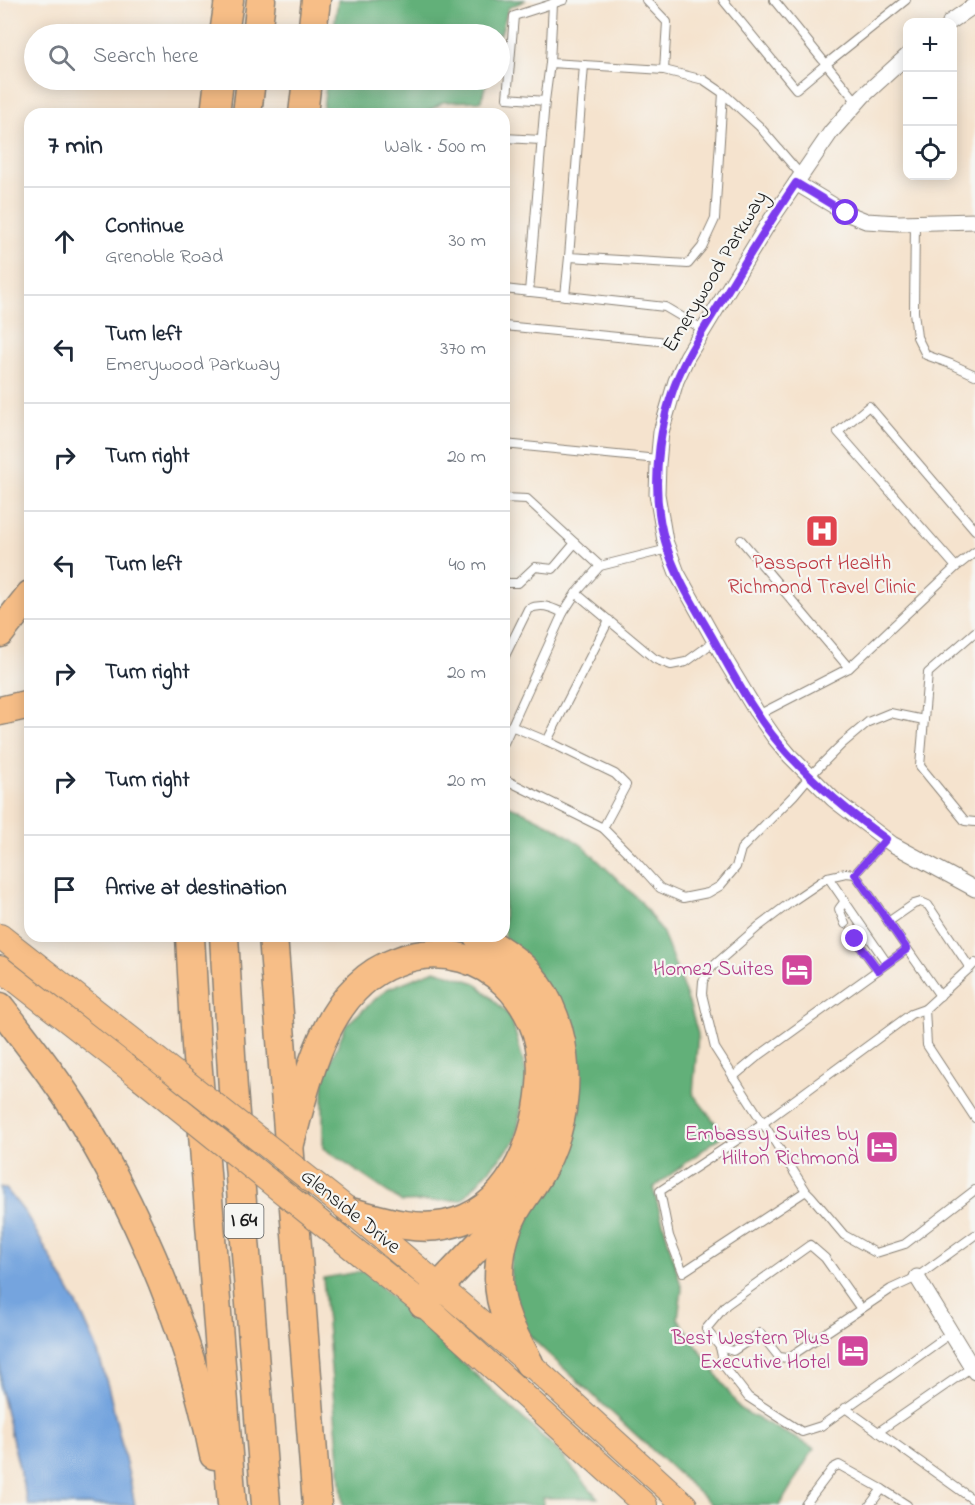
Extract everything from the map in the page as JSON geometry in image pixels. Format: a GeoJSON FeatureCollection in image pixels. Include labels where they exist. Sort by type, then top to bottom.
{"type":"FeatureCollection","features":[{"type":"Feature","properties":{"kind":"highway"},"geometry":{"type":"LineString","coordinates":[[226,24],[229,0]]}},
{"type":"Feature","properties":{"kind":"highway"},"geometry":{"type":"LineString","coordinates":[[258,24],[261,0]]}},
{"type":"Feature","properties":{"kind":"highway"},"geometry":{"type":"LineString","coordinates":[[313,24],[316,0]]}},
{"type":"Feature","properties":{"kind":"highway"},"geometry":{"type":"LineString","coordinates":[[216,108],[218,90]]}},
{"type":"Feature","properties":{"kind":"highway"},"geometry":{"type":"LineString","coordinates":[[248,108],[250,90]]}},
{"type":"Feature","properties":{"kind":"highway"},"geometry":{"type":"LineString","coordinates":[[304,108],[306,90]]}},
{"type":"Feature","properties":{"kind":"highway"},"geometry":{"type":"LineString","coordinates":[[0,633],[24,603]]}},
{"type":"Feature","properties":{"kind":"highway"},"geometry":{"type":"LineString","coordinates":[[0,711],[24,705]]}},
{"type":"Feature","properties":{"kind":"highway"},"geometry":{"type":"LineString","coordinates":[[190,942],[196,1045],[232,1505]]}},
{"type":"Feature","properties":{"kind":"highway","name":"I 64"},"geometry":{"type":"LineString","coordinates":[[224,942],[232,1077],[266,1505]]}},
{"type":"Feature","properties":{"kind":"highway","name":"I 64"},"geometry":{"type":"LineString","coordinates":[[273,942],[316,1505]]}},
{"type":"Feature","properties":{"kind":"highway"},"geometry":{"type":"LineString","coordinates":[[487,942],[515,960],[539,986],[554,1014],[560,1034],[563,1059],[564,1084],[560,1119],[553,1144],[544,1165],[514,1214],[500,1259],[500,1296],[504,1313],[529,1363]]}},
{"type":"Feature","properties":{"kind":"highway"},"geometry":{"type":"LineString","coordinates":[[289,1147],[315,1056],[328,1026],[354,990],[373,973],[388,964],[408,957],[437,954],[452,956],[470,960],[492,972],[515,992],[535,1026],[542,1071],[540,1098],[529,1146],[507,1186],[480,1211],[447,1225],[419,1227],[397,1224],[351,1212]]}},
{"type":"Feature","properties":{"kind":"highway"},"geometry":{"type":"LineString","coordinates":[[0,1006],[79,1115],[132,1212],[156,1264],[177,1318],[210,1433],[223,1505]]}},
{"type":"Feature","properties":{"kind":"highway"},"geometry":{"type":"LineString","coordinates":[[432,1296],[521,1201]]}},
{"type":"Feature","properties":{"kind":"main road","name":"Glenside Drive"},"geometry":{"type":"LineString","coordinates":[[0,936],[351,1212],[432,1296],[508,1382],[645,1505]]}},
{"type":"Feature","properties":{"kind":"main road","name":"Glenside Drive"},"geometry":{"type":"LineString","coordinates":[[0,968],[361,1255],[432,1296],[529,1363],[685,1505]]}},
{"type":"Feature","properties":{"kind":"street"},"geometry":{"type":"LineString","coordinates":[[956,18],[975,5]]}},
{"type":"Feature","properties":{"kind":"street","name":"Emerywood Parkway"},"geometry":{"type":"LineString","coordinates":[[903,60],[858,102],[831,132],[768,224],[687,357],[676,381],[661,432],[657,494],[660,521],[677,573],[758,715],[790,756],[833,799],[892,844],[975,889]]}},
{"type":"Feature","properties":{"kind":"street"},"geometry":{"type":"LineString","coordinates":[[798,179],[846,213],[866,221],[975,221]]}},
{"type":"Feature","properties":{"kind":"street"},"geometry":{"type":"LineString","coordinates":[[917,1277],[973,1370]]}},
{"type":"Feature","properties":{"kind":"lane"},"geometry":{"type":"LineString","coordinates":[[510,63],[514,16],[564,0]]}},
{"type":"Feature","properties":{"kind":"lane"},"geometry":{"type":"LineString","coordinates":[[646,0],[666,22],[664,70]]}},
{"type":"Feature","properties":{"kind":"lane"},"geometry":{"type":"LineString","coordinates":[[723,0],[796,89],[906,0]]}},
{"type":"Feature","properties":{"kind":"lane"},"geometry":{"type":"LineString","coordinates":[[774,0],[858,102]]}},
{"type":"Feature","properties":{"kind":"lane"},"geometry":{"type":"LineString","coordinates":[[529,292],[550,63],[553,3]]}},
{"type":"Feature","properties":{"kind":"lane"},"geometry":{"type":"LineString","coordinates":[[550,63],[664,70],[704,80],[723,93],[759,126],[798,179]]}},
{"type":"Feature","properties":{"kind":"lane"},"geometry":{"type":"LineString","coordinates":[[565,296],[584,65]]}},
{"type":"Feature","properties":{"kind":"lane"},"geometry":{"type":"LineString","coordinates":[[508,90],[507,98],[545,101]]}},
{"type":"Feature","properties":{"kind":"lane"},"geometry":{"type":"LineString","coordinates":[[569,257],[688,264],[702,247],[715,219],[723,93]]}},
{"type":"Feature","properties":{"kind":"lane"},"geometry":{"type":"LineString","coordinates":[[510,138],[542,140]]}},
{"type":"Feature","properties":{"kind":"lane"},"geometry":{"type":"LineString","coordinates":[[915,222],[914,312],[917,337],[926,355],[975,375]]}},
{"type":"Feature","properties":{"kind":"lane"},"geometry":{"type":"LineString","coordinates":[[510,290],[665,307],[704,330]]}},
{"type":"Feature","properties":{"kind":"lane"},"geometry":{"type":"LineString","coordinates":[[510,327],[659,341]]}},
{"type":"Feature","properties":{"kind":"lane"},"geometry":{"type":"LineString","coordinates":[[956,567],[838,432],[869,406],[975,530]]}},
{"type":"Feature","properties":{"kind":"lane"},"geometry":{"type":"LineString","coordinates":[[510,445],[658,459]]}},
{"type":"Feature","properties":{"kind":"lane"},"geometry":{"type":"LineString","coordinates":[[510,498],[527,499],[600,566]]}},
{"type":"Feature","properties":{"kind":"lane"},"geometry":{"type":"LineString","coordinates":[[741,540],[849,668]]}},
{"type":"Feature","properties":{"kind":"lane"},"geometry":{"type":"LineString","coordinates":[[510,583],[518,583],[535,567],[553,569],[575,543]]}},
{"type":"Feature","properties":{"kind":"lane"},"geometry":{"type":"LineString","coordinates":[[510,730],[563,613],[576,593],[600,566],[668,549]]}},
{"type":"Feature","properties":{"kind":"lane"},"geometry":{"type":"LineString","coordinates":[[758,715],[849,668],[956,567],[975,552]]}},
{"type":"Feature","properties":{"kind":"lane"},"geometry":{"type":"LineString","coordinates":[[576,593],[655,659],[671,665],[686,662],[715,641]]}},
{"type":"Feature","properties":{"kind":"lane"},"geometry":{"type":"LineString","coordinates":[[510,646],[528,609],[546,606],[563,613]]}},
{"type":"Feature","properties":{"kind":"lane"},"geometry":{"type":"LineString","coordinates":[[547,741],[609,620]]}},
{"type":"Feature","properties":{"kind":"lane"},"geometry":{"type":"LineString","coordinates":[[975,632],[928,673],[920,766],[965,820],[975,822]]}},
{"type":"Feature","properties":{"kind":"lane"},"geometry":{"type":"LineString","coordinates":[[510,782],[603,828],[660,888],[683,897],[708,893],[720,886],[736,867],[741,849],[842,744],[868,722],[890,713],[924,720]]}},
{"type":"Feature","properties":{"kind":"lane"},"geometry":{"type":"LineString","coordinates":[[512,726],[615,774],[626,786],[603,828]]}},
{"type":"Feature","properties":{"kind":"lane"},"geometry":{"type":"LineString","coordinates":[[855,874],[886,839]]}},
{"type":"Feature","properties":{"kind":"lane"},"geometry":{"type":"LineString","coordinates":[[940,996],[855,874],[846,873],[828,877],[758,927],[711,968],[703,981],[702,994],[715,1048],[806,1191],[844,1235],[876,1253],[905,1244],[975,1190]]}},
{"type":"Feature","properties":{"kind":"lane"},"geometry":{"type":"LineString","coordinates":[[828,877],[887,963]]}},
{"type":"Feature","properties":{"kind":"lane"},"geometry":{"type":"LineString","coordinates":[[844,901],[839,909],[845,924]]}},
{"type":"Feature","properties":{"kind":"lane"},"geometry":{"type":"LineString","coordinates":[[806,1191],[683,1272],[669,1236],[660,1191],[763,1123],[911,1014],[926,1010],[973,966],[928,905],[921,902],[914,904],[888,922]]}},
{"type":"Feature","properties":{"kind":"lane"},"geometry":{"type":"LineString","coordinates":[[855,939],[878,970]]}},
{"type":"Feature","properties":{"kind":"lane"},"geometry":{"type":"LineString","coordinates":[[733,1077],[757,1057],[907,949]]}},
{"type":"Feature","properties":{"kind":"lane"},"geometry":{"type":"LineString","coordinates":[[926,1010],[927,1045],[975,1118]]}},
{"type":"Feature","properties":{"kind":"lane"},"geometry":{"type":"LineString","coordinates":[[720,1347],[733,1351],[760,1333],[779,1357],[788,1358],[891,1289],[917,1277],[975,1235]]}},
{"type":"Feature","properties":{"kind":"lane"},"geometry":{"type":"LineString","coordinates":[[861,1309],[825,1258],[810,1245],[726,1305],[706,1329],[720,1347],[724,1366],[748,1397],[802,1432],[821,1426],[951,1333]]}},
{"type":"Feature","properties":{"kind":"lane"},"geometry":{"type":"LineString","coordinates":[[878,1432],[973,1370]]}},
{"type":"Feature","properties":{"kind":"lane"},"geometry":{"type":"LineString","coordinates":[[845,1408],[975,1501]]}},
{"type":"Feature","properties":{"kind":"lane"},"geometry":{"type":"LineString","coordinates":[[805,1505],[833,1468],[839,1465],[907,1505]]}},
{"type":"Feature","properties":{"kind":"lane"},"geometry":{"type":"LineString","coordinates":[[870,1505],[882,1489]]}},
{"type":"Feature","properties":{"kind":"green space"},"geometry":{"type":"Polygon","coordinates":[[[338,0],[526,0],[508,8],[504,24],[334,24],[338,0]]]}},
{"type":"Feature","properties":{"kind":"green space"},"geometry":{"type":"Polygon","coordinates":[[[326,90],[484,90],[481,101],[443,102],[434,108],[323,108],[326,90]]]}},
{"type":"Feature","properties":{"kind":"green space"},"geometry":{"type":"Polygon","coordinates":[[[510,806],[556,828],[583,846],[641,902],[663,933],[698,1034],[693,1094],[724,1134],[653,1188],[682,1289],[678,1318],[740,1409],[814,1448],[780,1505],[712,1505],[525,1331],[514,1306],[510,1269],[512,1243],[567,1117],[506,942],[510,942],[510,806]]]}},
{"type":"Feature","properties":{"kind":"green space"},"geometry":{"type":"Polygon","coordinates":[[[435,970],[476,983],[511,1017],[527,1075],[516,1140],[462,1200],[402,1202],[323,1148],[323,1080],[346,1025],[387,989],[435,970]]]}},
{"type":"Feature","properties":{"kind":"green space"},"geometry":{"type":"Polygon","coordinates":[[[364,1271],[559,1452],[598,1498],[543,1498],[543,1505],[343,1505],[323,1278],[364,1271]]]}},
{"type":"Feature","properties":{"kind":"water"},"geometry":{"type":"Polygon","coordinates":[[[0,1187],[6,1189],[26,1214],[79,1308],[96,1346],[109,1390],[135,1505],[28,1505],[0,1388],[0,1187]]]}},
{"type":"Feature","properties":{"kind":"place","name":"Passport Health Richmond Travel Clinic"},"geometry":{"type":"Point","coordinates":[822,531]}},
{"type":"Feature","properties":{"kind":"place","name":"Home2 Suites"},"geometry":{"type":"Point","coordinates":[797,970]}},
{"type":"Feature","properties":{"kind":"place","name":"Embassy Suites by Hilton Richmond"},"geometry":{"type":"Point","coordinates":[882,1147]}},
{"type":"Feature","properties":{"kind":"place","name":"Best Western Plus Executive Hotel"},"geometry":{"type":"Point","coordinates":[853,1351]}},
{"type":"Feature","properties":{"kind":"route"},"geometry":{"type":"LineString","coordinates":[[846,213],[796,183],[768,224],[687,357],[676,381],[661,432],[657,494],[665,541],[677,573],[756,711],[790,756],[833,799],[886,839],[855,874],[907,949],[878,970],[855,939]]}}]}
